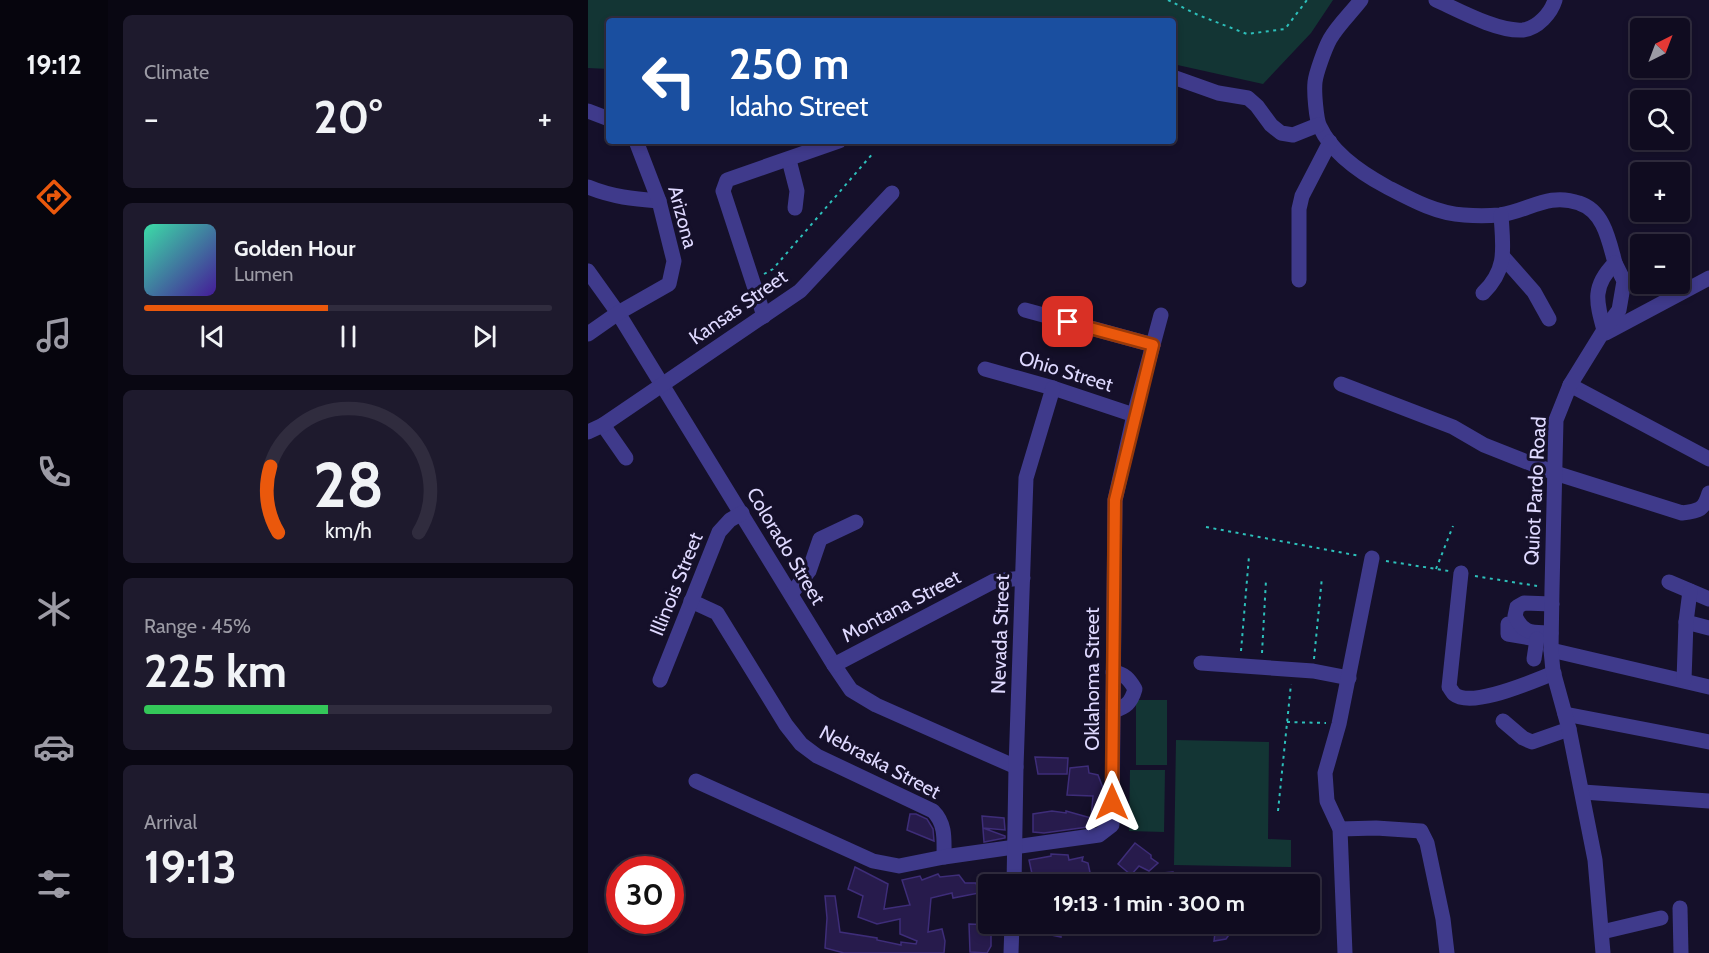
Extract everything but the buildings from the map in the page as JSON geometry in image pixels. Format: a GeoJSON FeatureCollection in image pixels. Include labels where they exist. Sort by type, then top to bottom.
{"type":"FeatureCollection","features":[{"type":"Feature","properties":{"kind":"street"},"geometry":{"type":"LineString","coordinates":[[1361,0],[1330,40],[1315,82],[1318,125],[1342,155],[1373,180],[1407,198],[1446,213],[1461,215],[1501,215],[1543,201],[1559,199],[1588,207],[1606,228],[1615,262],[1602,275],[1596,301],[1603,333],[1709,278]]}},
{"type":"Feature","properties":{"kind":"street"},"geometry":{"type":"LineString","coordinates":[[1436,0],[1502,27],[1524,30],[1542,21],[1552,9],[1555,0]]}},
{"type":"Feature","properties":{"kind":"street"},"geometry":{"type":"LineString","coordinates":[[1176,78],[1218,93],[1248,98],[1281,133],[1293,135],[1318,125]]}},
{"type":"Feature","properties":{"kind":"street"},"geometry":{"type":"LineString","coordinates":[[588,111],[606,118]]}},
{"type":"Feature","properties":{"kind":"street"},"geometry":{"type":"LineString","coordinates":[[1299,280],[1299,209],[1302,196],[1330,142]]}},
{"type":"Feature","properties":{"kind":"street","name":"Arizona"},"geometry":{"type":"LineString","coordinates":[[588,334],[618,313],[669,284],[674,261],[659,201],[637,144]]}},
{"type":"Feature","properties":{"kind":"street"},"geometry":{"type":"LineString","coordinates":[[764,316],[723,191],[727,180],[831,144]]}},
{"type":"Feature","properties":{"kind":"street"},"geometry":{"type":"LineString","coordinates":[[789,160],[797,191],[795,208]]}},
{"type":"Feature","properties":{"kind":"street"},"geometry":{"type":"LineString","coordinates":[[588,187],[622,198],[659,201]]}},
{"type":"Feature","properties":{"kind":"street","name":"Kansas Street"},"geometry":{"type":"LineString","coordinates":[[588,432],[603,425],[801,291],[892,193]]}},
{"type":"Feature","properties":{"kind":"street"},"geometry":{"type":"LineString","coordinates":[[1483,293],[1495,282],[1504,258],[1501,215]]}},
{"type":"Feature","properties":{"kind":"street"},"geometry":{"type":"LineString","coordinates":[[1504,258],[1534,292],[1549,319]]}},
{"type":"Feature","properties":{"kind":"street","name":"Quiot Pardo Road"},"geometry":{"type":"LineString","coordinates":[[1603,953],[1595,860],[1583,792],[1548,640],[1552,604],[1556,420],[1570,385],[1619,310],[1624,281],[1615,262]]}},
{"type":"Feature","properties":{"kind":"street","name":"Colorado Street"},"geometry":{"type":"LineString","coordinates":[[588,271],[618,313],[851,690],[876,705],[1016,767]]}},
{"type":"Feature","properties":{"kind":"street"},"geometry":{"type":"LineString","coordinates":[[1025,310],[1153,345]]}},
{"type":"Feature","properties":{"kind":"street","name":"Oklahoma Street"},"geometry":{"type":"LineString","coordinates":[[696,781],[873,861],[899,866],[944,857],[1099,835],[1112,825],[1115,500],[1134,415],[1161,315]]}},
{"type":"Feature","properties":{"kind":"street","name":"Ohio Street"},"geometry":{"type":"LineString","coordinates":[[985,369],[1053,388],[1134,415]]}},
{"type":"Feature","properties":{"kind":"street"},"geometry":{"type":"LineString","coordinates":[[1341,384],[1453,426],[1484,445],[1555,473],[1682,513],[1695,512],[1702,508],[1706,504],[1709,493]]}},
{"type":"Feature","properties":{"kind":"street"},"geometry":{"type":"LineString","coordinates":[[1570,385],[1709,459]]}},
{"type":"Feature","properties":{"kind":"street","name":"Nevada Street"},"geometry":{"type":"LineString","coordinates":[[1015,874],[1026,478],[1053,388]]}},
{"type":"Feature","properties":{"kind":"street"},"geometry":{"type":"LineString","coordinates":[[603,425],[626,458]]}},
{"type":"Feature","properties":{"kind":"street","name":"Illinois Street"},"geometry":{"type":"LineString","coordinates":[[660,680],[719,532],[730,520],[742,513]]}},
{"type":"Feature","properties":{"kind":"street"},"geometry":{"type":"LineString","coordinates":[[791,594],[809,571],[820,539],[856,522]]}},
{"type":"Feature","properties":{"kind":"street"},"geometry":{"type":"LineString","coordinates":[[1345,953],[1340,830],[1327,801],[1325,773],[1339,724],[1372,558]]}},
{"type":"Feature","properties":{"kind":"street"},"geometry":{"type":"LineString","coordinates":[[1461,573],[1449,687],[1454,694],[1461,698],[1503,693],[1554,673]]}},
{"type":"Feature","properties":{"kind":"street","name":"Montana Street"},"geometry":{"type":"LineString","coordinates":[[834,665],[994,581],[1023,578]]}},
{"type":"Feature","properties":{"kind":"street"},"geometry":{"type":"LineString","coordinates":[[1669,582],[1709,599]]}},
{"type":"Feature","properties":{"kind":"street"},"geometry":{"type":"LineString","coordinates":[[1684,680],[1686,622],[1690,591]]}},
{"type":"Feature","properties":{"kind":"street","name":"Nebraska Street"},"geometry":{"type":"LineString","coordinates":[[691,601],[717,613],[786,725],[801,744],[817,756],[933,811],[941,819],[944,830],[944,857]]}},
{"type":"Feature","properties":{"kind":"street"},"geometry":{"type":"LineString","coordinates":[[1552,604],[1524,603],[1517,607],[1515,616],[1520,628],[1548,640],[1709,687]]}},
{"type":"Feature","properties":{"kind":"street"},"geometry":{"type":"LineString","coordinates":[[1686,622],[1709,628]]}},
{"type":"Feature","properties":{"kind":"street"},"geometry":{"type":"LineString","coordinates":[[1508,624],[1508,634],[1548,640]]}},
{"type":"Feature","properties":{"kind":"street"},"geometry":{"type":"LineString","coordinates":[[1534,659],[1548,640]]}},
{"type":"Feature","properties":{"kind":"street"},"geometry":{"type":"LineString","coordinates":[[1201,663],[1313,671],[1348,678]]}},
{"type":"Feature","properties":{"kind":"street"},"geometry":{"type":"LineString","coordinates":[[1113,672],[1122,673],[1135,689],[1125,707],[1113,711]]}},
{"type":"Feature","properties":{"kind":"street"},"geometry":{"type":"LineString","coordinates":[[1503,721],[1523,738],[1532,742],[1567,722],[1709,742]]}},
{"type":"Feature","properties":{"kind":"street"},"geometry":{"type":"LineString","coordinates":[[1583,792],[1709,801]]}},
{"type":"Feature","properties":{"kind":"street"},"geometry":{"type":"LineString","coordinates":[[1340,830],[1376,828],[1421,831],[1427,843],[1443,919],[1447,953]]}},
{"type":"Feature","properties":{"kind":"street"},"geometry":{"type":"LineString","coordinates":[[1680,908],[1681,953]]}},
{"type":"Feature","properties":{"kind":"street"},"geometry":{"type":"LineString","coordinates":[[1602,932],[1661,918]]}},
{"type":"Feature","properties":{"kind":"street"},"geometry":{"type":"LineString","coordinates":[[1011,953],[1012,934]]}},
{"type":"Feature","properties":{"kind":"path"},"geometry":{"type":"LineString","coordinates":[[1168,0],[1198,15],[1247,34],[1285,29],[1307,0]]}},
{"type":"Feature","properties":{"kind":"path"},"geometry":{"type":"LineString","coordinates":[[753,280],[773,269],[874,152]]}},
{"type":"Feature","properties":{"kind":"path"},"geometry":{"type":"LineString","coordinates":[[1436,569],[1453,526]]}},
{"type":"Feature","properties":{"kind":"path"},"geometry":{"type":"LineString","coordinates":[[1206,527],[1372,558]]}},
{"type":"Feature","properties":{"kind":"path"},"geometry":{"type":"LineString","coordinates":[[1239,666],[1249,556]]}},
{"type":"Feature","properties":{"kind":"path"},"geometry":{"type":"LineString","coordinates":[[1313,671],[1322,577]]}},
{"type":"Feature","properties":{"kind":"path"},"geometry":{"type":"LineString","coordinates":[[1261,667],[1266,580]]}},
{"type":"Feature","properties":{"kind":"path"},"geometry":{"type":"LineString","coordinates":[[1278,812],[1293,669]]}},
{"type":"Feature","properties":{"kind":"path"},"geometry":{"type":"LineString","coordinates":[[1287,722],[1339,724]]}},
{"type":"Feature","properties":{"kind":"green space"},"geometry":{"type":"Polygon","coordinates":[[[588,0],[1333,0],[1311,33],[1263,84],[1176,65],[1176,18],[606,18],[606,69],[588,68],[588,0]]]}},
{"type":"Feature","properties":{"kind":"green space"},"geometry":{"type":"Polygon","coordinates":[[[1136,700],[1167,700],[1167,765],[1136,765],[1136,700]]]}},
{"type":"Feature","properties":{"kind":"green space"},"geometry":{"type":"Polygon","coordinates":[[[1176,740],[1269,742],[1268,839],[1291,840],[1291,867],[1174,865],[1176,740]]]}},
{"type":"Feature","properties":{"kind":"green space"},"geometry":{"type":"Polygon","coordinates":[[[1130,770],[1165,770],[1164,832],[1129,831],[1130,770]]]}},
{"type":"Feature","properties":{"kind":"route"},"geometry":{"type":"LineString","coordinates":[[1068,322],[1153,345],[1115,500],[1112,802]]}}]}
